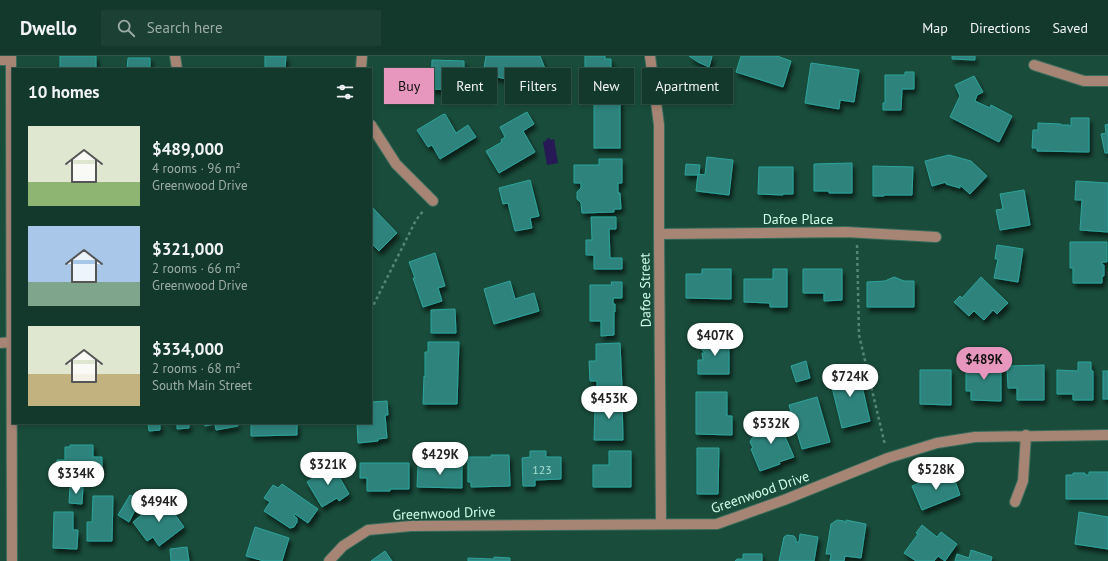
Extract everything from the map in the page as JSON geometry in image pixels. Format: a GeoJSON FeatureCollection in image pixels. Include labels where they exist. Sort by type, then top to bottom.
{"type":"FeatureCollection","features":[{"type":"Feature","properties":{"kind":"street"},"geometry":{"type":"LineString","coordinates":[[175,56],[178,68]]}},
{"type":"Feature","properties":{"kind":"street"},"geometry":{"type":"LineString","coordinates":[[361,68],[362,56]]}},
{"type":"Feature","properties":{"kind":"street","name":"Dafoe Street"},"geometry":{"type":"LineString","coordinates":[[650,56],[659,125],[661,524]]}},
{"type":"Feature","properties":{"kind":"street"},"geometry":{"type":"LineString","coordinates":[[0,60],[11,58],[12,561]]}},
{"type":"Feature","properties":{"kind":"street"},"geometry":{"type":"LineString","coordinates":[[1034,65],[1084,81],[1108,81]]}},
{"type":"Feature","properties":{"kind":"street"},"geometry":{"type":"LineString","coordinates":[[372,127],[396,164],[433,201]]}},
{"type":"Feature","properties":{"kind":"street","name":"Dafoe Place"},"geometry":{"type":"LineString","coordinates":[[659,234],[857,233],[936,237]]}},
{"type":"Feature","properties":{"kind":"street"},"geometry":{"type":"LineString","coordinates":[[0,343],[12,342]]}},
{"type":"Feature","properties":{"kind":"street"},"geometry":{"type":"LineString","coordinates":[[1015,502],[1023,481],[1026,435]]}},
{"type":"Feature","properties":{"kind":"street","name":"Greenwood Drive"},"geometry":{"type":"LineString","coordinates":[[329,561],[343,546],[368,530],[411,526],[717,524],[784,500],[888,458],[937,443],[975,437],[1026,435],[1108,435]]}},
{"type":"Feature","properties":{"kind":"path"},"geometry":{"type":"LineString","coordinates":[[372,308],[416,220],[433,201]]}},
{"type":"Feature","properties":{"kind":"path"},"geometry":{"type":"LineString","coordinates":[[857,233],[859,335],[888,458]]}},
{"type":"Feature","properties":{"kind":"shaded area"},"geometry":{"type":"Polygon","coordinates":[[[550,138],[550,140],[554,139],[558,163],[547,165],[543,142],[550,138]]]}},
{"type":"Feature","properties":{"kind":"building"},"geometry":{"type":"Polygon","coordinates":[[[60,56],[96,56],[96,68],[60,68],[60,56]]]}},
{"type":"Feature","properties":{"kind":"building"},"geometry":{"type":"Polygon","coordinates":[[[265,56],[286,56],[285,68],[265,68],[265,56]]]}},
{"type":"Feature","properties":{"kind":"building"},"geometry":{"type":"Polygon","coordinates":[[[486,56],[540,56],[545,68],[505,68],[505,79],[497,77],[497,68],[484,68],[486,56]]]}},
{"type":"Feature","properties":{"kind":"building"},"geometry":{"type":"Polygon","coordinates":[[[585,56],[605,56],[605,59],[611,59],[611,68],[585,68],[585,56]]]}},
{"type":"Feature","properties":{"kind":"building"},"geometry":{"type":"Polygon","coordinates":[[[689,56],[712,56],[709,67],[689,56]]]}},
{"type":"Feature","properties":{"kind":"building"},"geometry":{"type":"Polygon","coordinates":[[[741,56],[777,56],[791,61],[783,87],[736,72],[741,56]]]}},
{"type":"Feature","properties":{"kind":"building"},"geometry":{"type":"Polygon","coordinates":[[[952,56],[975,56],[975,60],[952,59],[952,56]]]}},
{"type":"Feature","properties":{"kind":"building"},"geometry":{"type":"Polygon","coordinates":[[[128,58],[150,58],[150,68],[127,68],[128,58]]]}},
{"type":"Feature","properties":{"kind":"building"},"geometry":{"type":"Polygon","coordinates":[[[432,60],[464,61],[464,68],[442,68],[442,89],[434,89],[434,68],[432,68],[432,60]]]}},
{"type":"Feature","properties":{"kind":"building"},"geometry":{"type":"Polygon","coordinates":[[[811,63],[859,70],[854,102],[840,100],[839,109],[805,103],[811,63]]]}},
{"type":"Feature","properties":{"kind":"building"},"geometry":{"type":"Polygon","coordinates":[[[905,72],[914,72],[914,89],[902,89],[901,110],[883,110],[883,103],[885,103],[885,75],[905,75],[905,72]]]}},
{"type":"Feature","properties":{"kind":"building"},"geometry":{"type":"Polygon","coordinates":[[[974,76],[983,92],[977,95],[975,101],[990,108],[991,105],[1012,116],[999,142],[950,117],[960,96],[955,85],[974,76]]]}},
{"type":"Feature","properties":{"kind":"building"},"geometry":{"type":"Polygon","coordinates":[[[594,104],[620,104],[620,148],[594,148],[594,104]]]}},
{"type":"Feature","properties":{"kind":"building"},"geometry":{"type":"Polygon","coordinates":[[[527,112],[534,124],[523,131],[535,152],[499,173],[486,151],[502,142],[501,140],[505,137],[500,127],[527,112]]]}},
{"type":"Feature","properties":{"kind":"building"},"geometry":{"type":"Polygon","coordinates":[[[445,114],[456,133],[468,125],[476,137],[440,159],[432,145],[428,147],[417,130],[445,114]]]}},
{"type":"Feature","properties":{"kind":"building"},"geometry":{"type":"Polygon","coordinates":[[[1071,118],[1089,118],[1089,152],[1037,151],[1037,148],[1032,148],[1033,130],[1038,130],[1038,123],[1071,126],[1071,118]]]}},
{"type":"Feature","properties":{"kind":"building"},"geometry":{"type":"Polygon","coordinates":[[[1108,124],[1108,153],[1105,153],[1101,134],[1106,133],[1105,125],[1108,124]]]}},
{"type":"Feature","properties":{"kind":"building"},"geometry":{"type":"Polygon","coordinates":[[[949,155],[971,161],[987,176],[970,194],[960,185],[960,188],[946,184],[946,182],[932,186],[925,161],[949,155]]]}},
{"type":"Feature","properties":{"kind":"building"},"geometry":{"type":"Polygon","coordinates":[[[707,157],[733,160],[729,195],[696,191],[698,174],[705,175],[707,157]]]}},
{"type":"Feature","properties":{"kind":"building"},"geometry":{"type":"Polygon","coordinates":[[[599,159],[622,159],[622,183],[618,183],[621,209],[614,209],[614,212],[582,213],[581,203],[577,199],[577,192],[581,188],[581,183],[574,183],[574,165],[599,165],[599,159]]]}},
{"type":"Feature","properties":{"kind":"building"},"geometry":{"type":"Polygon","coordinates":[[[852,163],[852,193],[829,193],[829,191],[814,191],[814,164],[852,163]]]}},
{"type":"Feature","properties":{"kind":"building"},"geometry":{"type":"Polygon","coordinates":[[[686,164],[700,165],[699,174],[685,175],[686,164]]]}},
{"type":"Feature","properties":{"kind":"building"},"geometry":{"type":"Polygon","coordinates":[[[873,166],[913,167],[912,195],[873,196],[873,166]]]}},
{"type":"Feature","properties":{"kind":"building"},"geometry":{"type":"Polygon","coordinates":[[[759,167],[793,167],[793,194],[758,194],[759,167]]]}},
{"type":"Feature","properties":{"kind":"building"},"geometry":{"type":"Polygon","coordinates":[[[530,180],[539,216],[530,218],[532,228],[515,231],[508,203],[503,204],[499,188],[530,180]]]}},
{"type":"Feature","properties":{"kind":"building"},"geometry":{"type":"Polygon","coordinates":[[[1076,181],[1108,183],[1108,232],[1080,230],[1082,200],[1075,200],[1076,181]]]}},
{"type":"Feature","properties":{"kind":"building"},"geometry":{"type":"Polygon","coordinates":[[[1024,190],[1030,225],[1000,230],[996,210],[1003,209],[1000,194],[1024,190]]]}},
{"type":"Feature","properties":{"kind":"building"},"geometry":{"type":"Polygon","coordinates":[[[372,207],[397,233],[379,251],[372,244],[372,207]]]}},
{"type":"Feature","properties":{"kind":"building"},"geometry":{"type":"Polygon","coordinates":[[[591,217],[616,217],[616,229],[609,229],[610,258],[622,258],[622,269],[594,269],[594,255],[586,255],[586,240],[592,240],[591,217]]]}},
{"type":"Feature","properties":{"kind":"building"},"geometry":{"type":"Polygon","coordinates":[[[1070,242],[1107,242],[1107,262],[1102,262],[1102,265],[1104,265],[1104,276],[1102,276],[1102,283],[1073,283],[1073,268],[1070,268],[1070,242]]]}},
{"type":"Feature","properties":{"kind":"building"},"geometry":{"type":"Polygon","coordinates":[[[997,245],[1023,249],[1018,282],[994,278],[998,259],[995,259],[997,245]]]}},
{"type":"Feature","properties":{"kind":"building"},"geometry":{"type":"Polygon","coordinates":[[[435,253],[445,286],[438,288],[442,301],[423,307],[409,262],[435,253]]]}},
{"type":"Feature","properties":{"kind":"building"},"geometry":{"type":"Polygon","coordinates":[[[702,269],[731,269],[731,299],[686,298],[686,274],[702,274],[702,269]]]}},
{"type":"Feature","properties":{"kind":"building"},"geometry":{"type":"Polygon","coordinates":[[[773,269],[787,269],[787,307],[770,307],[770,303],[744,302],[744,279],[773,279],[773,269]]]}},
{"type":"Feature","properties":{"kind":"building"},"geometry":{"type":"Polygon","coordinates":[[[803,269],[842,269],[842,300],[824,301],[824,293],[803,293],[803,269]]]}},
{"type":"Feature","properties":{"kind":"building"},"geometry":{"type":"Polygon","coordinates":[[[894,277],[904,281],[914,281],[914,307],[867,307],[867,282],[885,281],[894,277]]]}},
{"type":"Feature","properties":{"kind":"building"},"geometry":{"type":"Polygon","coordinates":[[[981,277],[1008,303],[997,314],[993,310],[984,320],[974,311],[969,316],[954,302],[960,296],[962,298],[981,277]]]}},
{"type":"Feature","properties":{"kind":"building"},"geometry":{"type":"Polygon","coordinates":[[[510,281],[515,299],[534,293],[539,311],[494,324],[484,289],[510,281]]]}},
{"type":"Feature","properties":{"kind":"building"},"geometry":{"type":"Polygon","coordinates":[[[611,282],[622,282],[622,298],[613,298],[613,304],[615,304],[614,335],[601,336],[601,321],[590,321],[590,285],[612,285],[611,282]]]}},
{"type":"Feature","properties":{"kind":"building"},"geometry":{"type":"Polygon","coordinates":[[[455,309],[456,333],[431,333],[431,310],[455,309]]]}},
{"type":"Feature","properties":{"kind":"building"},"geometry":{"type":"Polygon","coordinates":[[[703,339],[729,339],[729,374],[698,374],[698,360],[703,360],[702,353],[705,353],[700,348],[700,343],[703,339]]]}},
{"type":"Feature","properties":{"kind":"building"},"geometry":{"type":"Polygon","coordinates":[[[428,342],[459,342],[457,404],[423,404],[425,352],[428,352],[428,342]]]}},
{"type":"Feature","properties":{"kind":"building"},"geometry":{"type":"Polygon","coordinates":[[[620,343],[622,387],[597,388],[597,381],[590,381],[589,361],[596,361],[596,344],[620,343]]]}},
{"type":"Feature","properties":{"kind":"building"},"geometry":{"type":"Polygon","coordinates":[[[806,361],[810,378],[796,382],[791,366],[806,361]]]}},
{"type":"Feature","properties":{"kind":"building"},"geometry":{"type":"Polygon","coordinates":[[[1078,362],[1091,362],[1091,370],[1093,371],[1093,400],[1073,400],[1073,394],[1057,394],[1057,370],[1078,371],[1078,362]]]}},
{"type":"Feature","properties":{"kind":"building"},"geometry":{"type":"Polygon","coordinates":[[[966,363],[1001,364],[1001,401],[971,400],[971,391],[966,391],[966,363]]]}},
{"type":"Feature","properties":{"kind":"building"},"geometry":{"type":"Polygon","coordinates":[[[1044,365],[1044,400],[1017,400],[1017,388],[1008,388],[1007,366],[1044,365]]]}},
{"type":"Feature","properties":{"kind":"building"},"geometry":{"type":"Polygon","coordinates":[[[858,368],[870,421],[842,428],[829,375],[858,368]]]}},
{"type":"Feature","properties":{"kind":"building"},"geometry":{"type":"Polygon","coordinates":[[[920,370],[951,370],[951,405],[920,404],[920,370]]]}},
{"type":"Feature","properties":{"kind":"building"},"geometry":{"type":"Polygon","coordinates":[[[1103,371],[1108,371],[1108,399],[1103,399],[1103,371]]]}},
{"type":"Feature","properties":{"kind":"building"},"geometry":{"type":"Polygon","coordinates":[[[696,392],[727,392],[727,416],[732,416],[732,435],[696,434],[696,392]]]}},
{"type":"Feature","properties":{"kind":"building"},"geometry":{"type":"Polygon","coordinates":[[[603,397],[622,397],[623,440],[594,440],[595,408],[602,408],[603,397]]]}},
{"type":"Feature","properties":{"kind":"building"},"geometry":{"type":"Polygon","coordinates":[[[817,397],[830,442],[802,449],[789,405],[817,397]]]}},
{"type":"Feature","properties":{"kind":"building"},"geometry":{"type":"Polygon","coordinates":[[[387,401],[388,415],[385,415],[387,438],[378,439],[378,441],[358,443],[357,424],[372,424],[372,402],[387,401]]]}},
{"type":"Feature","properties":{"kind":"building"},"geometry":{"type":"Polygon","coordinates":[[[776,416],[794,457],[760,471],[751,449],[753,448],[750,442],[752,438],[762,434],[758,423],[776,416]]]}},
{"type":"Feature","properties":{"kind":"building"},"geometry":{"type":"Polygon","coordinates":[[[148,424],[160,424],[160,430],[149,431],[148,424]]]}},
{"type":"Feature","properties":{"kind":"building"},"geometry":{"type":"Polygon","coordinates":[[[177,424],[189,424],[189,428],[177,429],[177,424]]]}},
{"type":"Feature","properties":{"kind":"building"},"geometry":{"type":"Polygon","coordinates":[[[204,424],[215,424],[205,426],[204,424]]]}},
{"type":"Feature","properties":{"kind":"building"},"geometry":{"type":"Polygon","coordinates":[[[215,424],[237,424],[238,426],[216,430],[215,424]]]}},
{"type":"Feature","properties":{"kind":"building"},"geometry":{"type":"Polygon","coordinates":[[[251,424],[297,424],[297,435],[251,436],[251,424]]]}},
{"type":"Feature","properties":{"kind":"building"},"geometry":{"type":"Polygon","coordinates":[[[70,445],[93,445],[93,457],[102,457],[102,473],[93,473],[93,476],[76,476],[77,479],[57,479],[57,460],[65,460],[65,447],[70,447],[70,445]]]}},
{"type":"Feature","properties":{"kind":"building"},"geometry":{"type":"Polygon","coordinates":[[[697,448],[719,448],[718,494],[697,494],[697,448]]]}},
{"type":"Feature","properties":{"kind":"building"},"geometry":{"type":"Polygon","coordinates":[[[530,451],[546,451],[546,457],[561,457],[561,479],[535,480],[535,486],[523,486],[522,458],[530,457],[530,451]]]}},
{"type":"Feature","properties":{"kind":"building"},"geometry":{"type":"Polygon","coordinates":[[[609,451],[631,451],[631,487],[593,487],[593,465],[609,465],[609,451]]]}},
{"type":"Feature","properties":{"kind":"building"},"geometry":{"type":"Polygon","coordinates":[[[491,455],[509,455],[510,486],[471,487],[471,482],[468,482],[468,457],[491,457],[491,455]]]}},
{"type":"Feature","properties":{"kind":"building"},"geometry":{"type":"Polygon","coordinates":[[[360,463],[409,463],[409,489],[367,491],[367,478],[360,478],[360,463]]]}},
{"type":"Feature","properties":{"kind":"building"},"geometry":{"type":"Polygon","coordinates":[[[462,464],[462,488],[417,487],[418,465],[462,464]]]}},
{"type":"Feature","properties":{"kind":"building"},"geometry":{"type":"Polygon","coordinates":[[[329,465],[330,467],[333,466],[349,494],[339,501],[337,498],[322,507],[307,482],[329,465]]]}},
{"type":"Feature","properties":{"kind":"building"},"geometry":{"type":"Polygon","coordinates":[[[1089,472],[1108,472],[1108,499],[1066,499],[1066,475],[1073,475],[1073,473],[1085,473],[1085,475],[1089,475],[1089,472]]]}},
{"type":"Feature","properties":{"kind":"building"},"geometry":{"type":"Polygon","coordinates":[[[943,474],[945,479],[953,475],[960,495],[922,510],[912,486],[943,474]]]}},
{"type":"Feature","properties":{"kind":"building"},"geometry":{"type":"Polygon","coordinates":[[[282,484],[318,509],[308,523],[295,514],[294,516],[297,518],[297,522],[294,527],[290,528],[264,511],[270,502],[264,498],[273,485],[278,488],[282,484]]]}},
{"type":"Feature","properties":{"kind":"building"},"geometry":{"type":"Polygon","coordinates":[[[70,486],[83,487],[82,504],[69,503],[70,486]]]}},
{"type":"Feature","properties":{"kind":"building"},"geometry":{"type":"Polygon","coordinates":[[[130,495],[140,500],[129,522],[118,515],[130,495]]]}},
{"type":"Feature","properties":{"kind":"building"},"geometry":{"type":"Polygon","coordinates":[[[93,496],[113,496],[112,541],[87,541],[87,522],[92,522],[93,496]]]}},
{"type":"Feature","properties":{"kind":"building"},"geometry":{"type":"Polygon","coordinates":[[[163,498],[184,527],[159,546],[153,537],[147,541],[133,522],[163,498]]]}},
{"type":"Feature","properties":{"kind":"building"},"geometry":{"type":"Polygon","coordinates":[[[54,512],[73,512],[73,530],[78,530],[77,549],[53,548],[54,512]]]}},
{"type":"Feature","properties":{"kind":"building"},"geometry":{"type":"Polygon","coordinates":[[[1079,512],[1108,517],[1108,549],[1075,544],[1079,512]]]}},
{"type":"Feature","properties":{"kind":"building"},"geometry":{"type":"Polygon","coordinates":[[[837,520],[844,521],[846,523],[846,520],[866,524],[861,558],[845,556],[844,561],[830,561],[831,554],[826,554],[831,524],[837,520]]]}},
{"type":"Feature","properties":{"kind":"building"},"geometry":{"type":"Polygon","coordinates":[[[922,525],[937,537],[941,532],[957,544],[945,561],[938,556],[934,561],[916,561],[904,553],[918,534],[916,533],[922,525]]]}},
{"type":"Feature","properties":{"kind":"building"},"geometry":{"type":"Polygon","coordinates":[[[255,527],[289,538],[282,561],[264,561],[246,556],[255,527]]]}},
{"type":"Feature","properties":{"kind":"building"},"geometry":{"type":"Polygon","coordinates":[[[800,534],[818,537],[814,561],[779,561],[784,537],[787,535],[794,536],[796,542],[799,542],[800,534]]]}},
{"type":"Feature","properties":{"kind":"building"},"geometry":{"type":"Polygon","coordinates":[[[187,547],[189,561],[171,561],[170,549],[187,547]]]}},
{"type":"Feature","properties":{"kind":"building"},"geometry":{"type":"Polygon","coordinates":[[[971,550],[992,557],[991,561],[955,561],[957,554],[969,558],[971,550]]]}},
{"type":"Feature","properties":{"kind":"building"},"geometry":{"type":"Polygon","coordinates":[[[385,551],[392,561],[371,561],[385,551]]]}},
{"type":"Feature","properties":{"kind":"building"},"geometry":{"type":"Polygon","coordinates":[[[743,554],[762,554],[762,561],[735,561],[737,559],[743,559],[743,554]]]}},
{"type":"Feature","properties":{"kind":"building"},"geometry":{"type":"Polygon","coordinates":[[[494,557],[510,558],[510,561],[468,561],[468,558],[494,559],[494,557]]]}}]}
